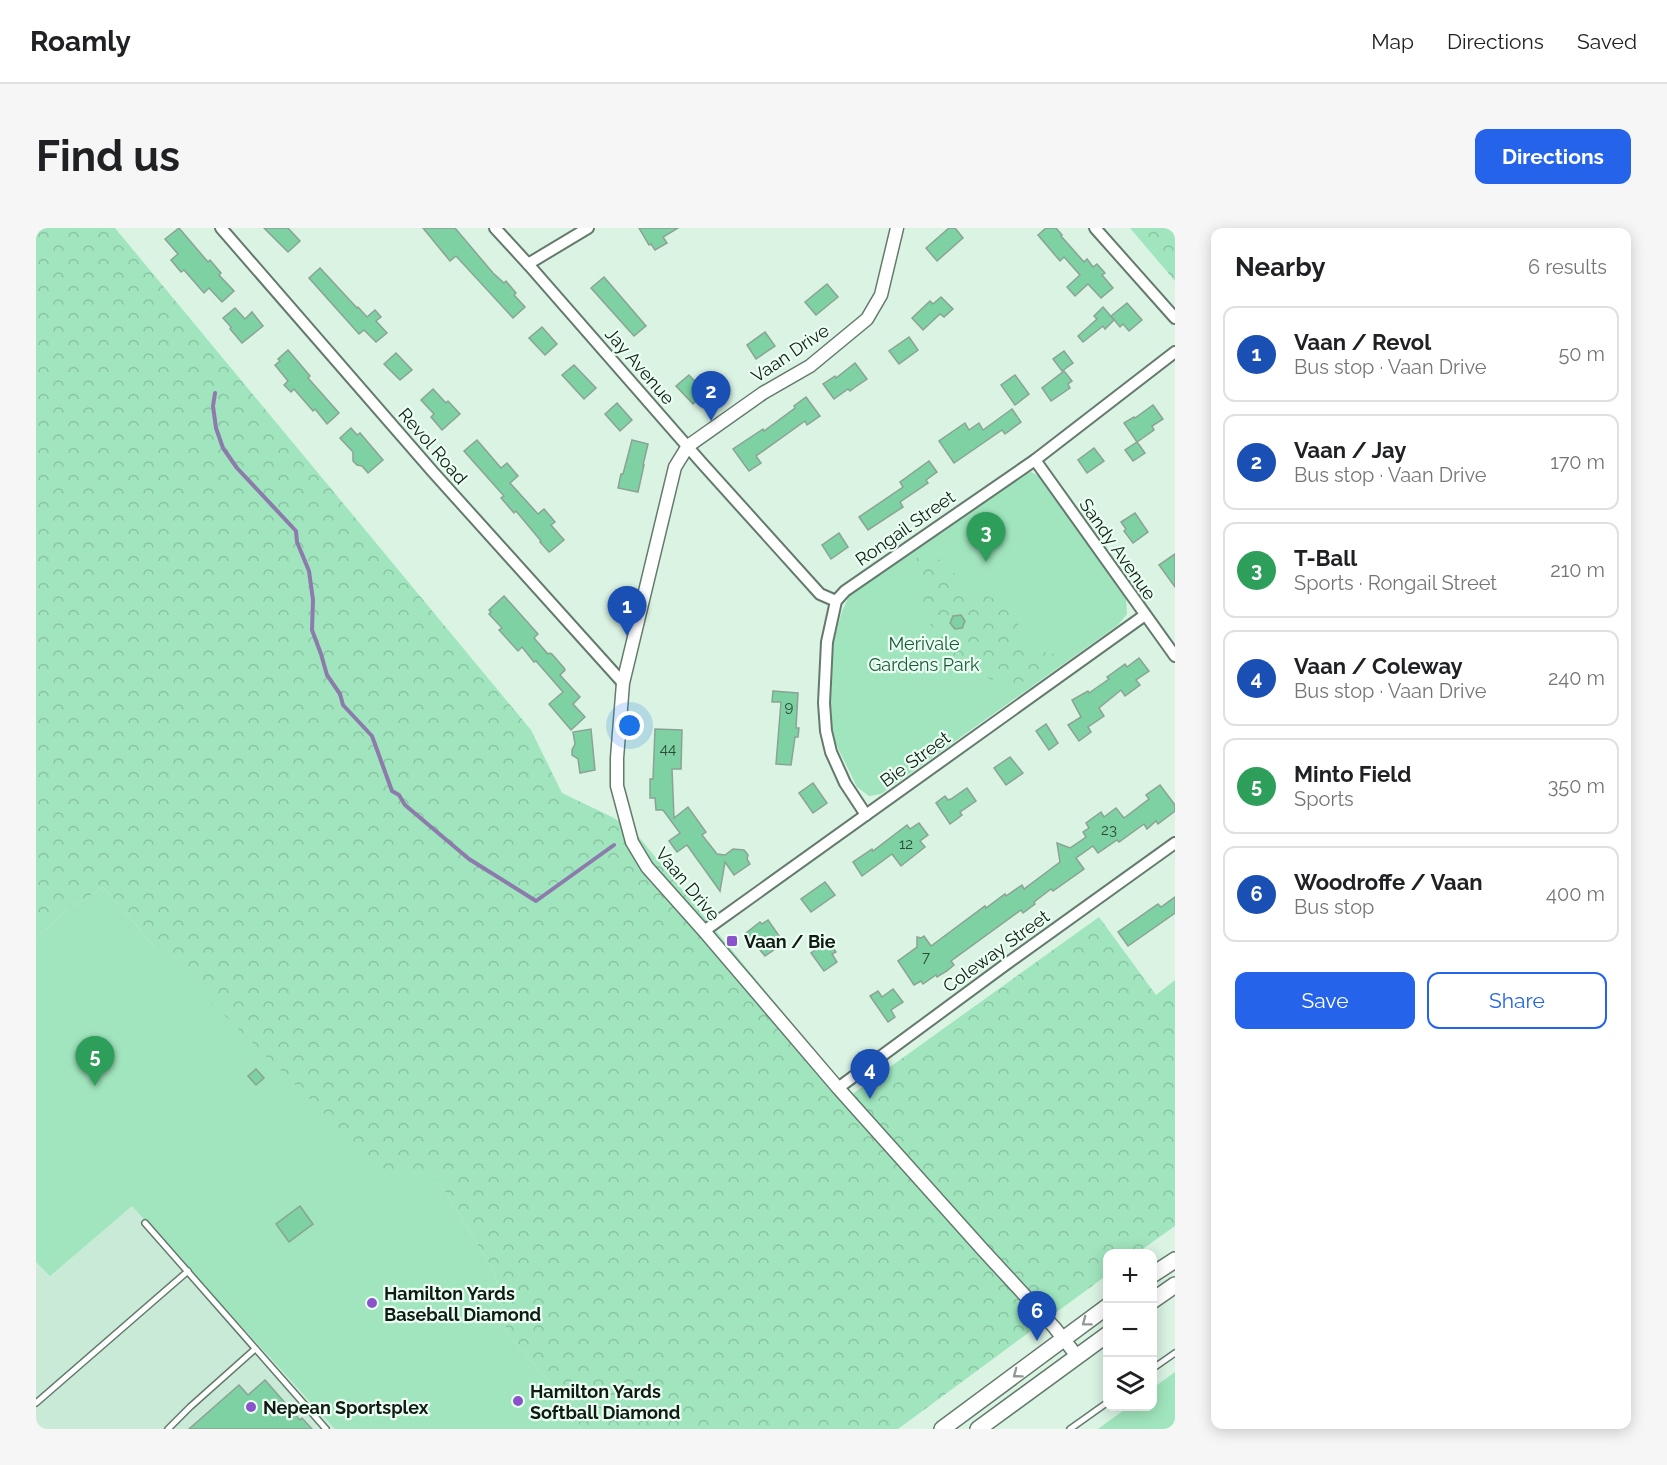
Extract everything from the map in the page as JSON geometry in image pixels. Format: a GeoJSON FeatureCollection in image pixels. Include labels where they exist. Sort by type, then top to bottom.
{"type":"FeatureCollection","features":[{"type":"Feature","properties":{"kind":"main road"},"geometry":{"type":"LineString","coordinates":[[1157,1272],[1175,1260]]}},
{"type":"Feature","properties":{"kind":"main road"},"geometry":{"type":"LineString","coordinates":[[1157,1298],[1175,1285]]}},
{"type":"Feature","properties":{"kind":"main road"},"geometry":{"type":"LineString","coordinates":[[942,1429],[1103,1309]]}},
{"type":"Feature","properties":{"kind":"main road"},"geometry":{"type":"LineString","coordinates":[[978,1429],[1103,1337]]}},
{"type":"Feature","properties":{"kind":"street","name":"Revol Road"},"geometry":{"type":"LineString","coordinates":[[221,228],[433,472],[623,683]]}},
{"type":"Feature","properties":{"kind":"street","name":"Jay Avenue"},"geometry":{"type":"LineString","coordinates":[[495,228],[820,594],[836,601]]}},
{"type":"Feature","properties":{"kind":"street"},"geometry":{"type":"LineString","coordinates":[[528,264],[588,228]]}},
{"type":"Feature","properties":{"kind":"street","name":"Vaan Drive"},"geometry":{"type":"LineString","coordinates":[[897,228],[881,295],[867,319],[810,366],[763,393],[688,446],[675,467],[623,683],[617,786],[632,842],[646,867],[704,931],[838,1088],[1077,1356]]}},
{"type":"Feature","properties":{"kind":"street"},"geometry":{"type":"LineString","coordinates":[[1095,228],[1175,318]]}},
{"type":"Feature","properties":{"kind":"street","name":"Rongail Street"},"geometry":{"type":"LineString","coordinates":[[836,601],[845,591],[1035,460],[1175,352]]}},
{"type":"Feature","properties":{"kind":"street","name":"Sandy Avenue"},"geometry":{"type":"LineString","coordinates":[[1035,460],[1175,656]]}},
{"type":"Feature","properties":{"kind":"street"},"geometry":{"type":"LineString","coordinates":[[836,601],[827,642],[824,703],[826,731],[831,752],[845,783],[866,815]]}},
{"type":"Feature","properties":{"kind":"street","name":"Bie Street"},"geometry":{"type":"LineString","coordinates":[[704,931],[1145,615]]}},
{"type":"Feature","properties":{"kind":"street","name":"Coleway Street"},"geometry":{"type":"LineString","coordinates":[[838,1088],[1175,843]]}},
{"type":"Feature","properties":{"kind":"lane"},"geometry":{"type":"LineString","coordinates":[[145,1222],[326,1429]]}},
{"type":"Feature","properties":{"kind":"lane"},"geometry":{"type":"LineString","coordinates":[[36,1403],[188,1271]]}},
{"type":"Feature","properties":{"kind":"lane"},"geometry":{"type":"LineString","coordinates":[[168,1429],[255,1349]]}},
{"type":"Feature","properties":{"kind":"lane"},"geometry":{"type":"LineString","coordinates":[[1157,1366],[1175,1353]]}},
{"type":"Feature","properties":{"kind":"lane"},"geometry":{"type":"LineString","coordinates":[[1070,1429],[1103,1405]]}},
{"type":"Feature","properties":{"kind":"shaded area"},"geometry":{"type":"Polygon","coordinates":[[[132,1206],[335,1429],[36,1429],[36,1262],[50,1275],[132,1206]]]}},
{"type":"Feature","properties":{"kind":"green space"},"geometry":{"type":"Polygon","coordinates":[[[36,228],[115,228],[531,730],[562,793],[612,817],[633,830],[851,1095],[1099,917],[1156,995],[1175,980],[1175,1226],[1143,1249],[1103,1249],[1103,1278],[898,1429],[582,1429],[555,1388],[507,1333],[494,1271],[433,1172],[386,1174],[154,946],[103,887],[66,911],[36,938],[36,228]]]}},
{"type":"Feature","properties":{"kind":"green space"},"geometry":{"type":"Polygon","coordinates":[[[1130,228],[1175,228],[1175,281],[1130,228]]]}},
{"type":"Feature","properties":{"kind":"green space","name":"Merivale Gardens Park"},"geometry":{"type":"Polygon","coordinates":[[[1031,472],[1039,476],[1126,597],[1127,614],[1118,625],[881,794],[869,796],[857,787],[833,738],[830,692],[833,643],[842,611],[850,594],[1023,474],[1031,472]]]}},
{"type":"Feature","properties":{"kind":"green space"},"geometry":{"type":"Polygon","coordinates":[[[931,555],[947,564],[972,591],[1001,601],[1015,613],[1026,646],[1037,651],[1055,654],[1058,659],[1036,677],[1013,685],[1001,685],[950,656],[942,646],[935,630],[920,612],[916,595],[924,581],[920,577],[915,559],[931,555]]]}},
{"type":"Feature","properties":{"kind":"green space"},"geometry":{"type":"Polygon","coordinates":[[[103,887],[154,946],[433,1172],[494,1271],[507,1333],[555,1388],[582,1429],[335,1429],[132,1206],[50,1276],[36,1262],[36,938],[66,911],[103,887]]]}},
{"type":"Feature","properties":{"kind":"green space"},"geometry":{"type":"Polygon","coordinates":[[[1175,1372],[1175,1429],[1098,1429],[1123,1411],[1157,1411],[1157,1385],[1175,1372]]]}},
{"type":"Feature","properties":{"kind":"building"},"geometry":{"type":"Polygon","coordinates":[[[179,228],[208,262],[210,260],[221,273],[219,275],[234,291],[222,302],[209,288],[204,293],[184,270],[181,272],[171,260],[178,254],[165,239],[179,228]]]}},
{"type":"Feature","properties":{"kind":"building"},"geometry":{"type":"Polygon","coordinates":[[[264,228],[288,228],[300,241],[288,252],[264,228]]]}},
{"type":"Feature","properties":{"kind":"building"},"geometry":{"type":"Polygon","coordinates":[[[423,228],[455,228],[493,273],[504,283],[506,281],[516,293],[514,295],[525,307],[513,318],[456,256],[450,261],[423,228]]]}},
{"type":"Feature","properties":{"kind":"building"},"geometry":{"type":"Polygon","coordinates":[[[639,228],[678,228],[663,237],[667,243],[655,250],[651,244],[649,245],[639,228]]]}},
{"type":"Feature","properties":{"kind":"building"},"geometry":{"type":"Polygon","coordinates":[[[949,228],[955,228],[963,238],[937,261],[926,248],[949,228]]]}},
{"type":"Feature","properties":{"kind":"building"},"geometry":{"type":"Polygon","coordinates":[[[1046,228],[1056,228],[1084,262],[1087,259],[1093,267],[1097,264],[1105,273],[1102,275],[1113,288],[1101,298],[1088,284],[1075,296],[1067,287],[1080,275],[1064,257],[1060,261],[1038,235],[1046,228]]]}},
{"type":"Feature","properties":{"kind":"building"},"geometry":{"type":"Polygon","coordinates":[[[320,268],[367,317],[375,310],[381,317],[376,321],[387,333],[376,342],[364,330],[359,334],[309,278],[320,268]]]}},
{"type":"Feature","properties":{"kind":"building"},"geometry":{"type":"Polygon","coordinates":[[[604,277],[646,326],[634,336],[591,288],[604,277]]]}},
{"type":"Feature","properties":{"kind":"building"},"geometry":{"type":"Polygon","coordinates":[[[827,284],[838,297],[816,315],[805,302],[827,284]]]}},
{"type":"Feature","properties":{"kind":"building"},"geometry":{"type":"Polygon","coordinates":[[[941,297],[953,309],[944,317],[940,314],[923,330],[912,318],[930,301],[933,304],[941,297]]]}},
{"type":"Feature","properties":{"kind":"building"},"geometry":{"type":"Polygon","coordinates":[[[1127,303],[1142,320],[1129,331],[1123,324],[1120,327],[1111,316],[1127,303]]]}},
{"type":"Feature","properties":{"kind":"building"},"geometry":{"type":"Polygon","coordinates":[[[1103,307],[1114,320],[1105,329],[1103,326],[1083,342],[1078,336],[1097,319],[1094,316],[1103,307]]]}},
{"type":"Feature","properties":{"kind":"building"},"geometry":{"type":"Polygon","coordinates":[[[235,308],[245,319],[252,312],[263,326],[242,343],[223,318],[235,308]]]}},
{"type":"Feature","properties":{"kind":"building"},"geometry":{"type":"Polygon","coordinates":[[[542,327],[557,344],[545,355],[529,338],[542,327]]]}},
{"type":"Feature","properties":{"kind":"building"},"geometry":{"type":"Polygon","coordinates":[[[765,332],[775,346],[756,359],[747,345],[765,332]]]}},
{"type":"Feature","properties":{"kind":"building"},"geometry":{"type":"Polygon","coordinates":[[[909,337],[918,350],[899,364],[889,351],[909,337]]]}},
{"type":"Feature","properties":{"kind":"building"},"geometry":{"type":"Polygon","coordinates":[[[288,350],[310,376],[308,378],[339,413],[327,424],[294,389],[291,392],[284,385],[288,381],[275,365],[288,350]]]}},
{"type":"Feature","properties":{"kind":"building"},"geometry":{"type":"Polygon","coordinates":[[[1064,351],[1073,363],[1062,371],[1053,359],[1064,351]]]}},
{"type":"Feature","properties":{"kind":"building"},"geometry":{"type":"Polygon","coordinates":[[[396,353],[412,370],[400,380],[384,364],[396,353]]]}},
{"type":"Feature","properties":{"kind":"building"},"geometry":{"type":"Polygon","coordinates":[[[855,363],[867,379],[834,399],[823,384],[835,376],[836,378],[855,363]]]}},
{"type":"Feature","properties":{"kind":"building"},"geometry":{"type":"Polygon","coordinates":[[[574,365],[596,388],[584,399],[562,375],[574,365]]]}},
{"type":"Feature","properties":{"kind":"building"},"geometry":{"type":"Polygon","coordinates":[[[1064,371],[1072,381],[1068,384],[1070,388],[1051,401],[1042,388],[1064,371]]]}},
{"type":"Feature","properties":{"kind":"building"},"geometry":{"type":"Polygon","coordinates":[[[689,375],[706,393],[693,404],[676,386],[689,375]]]}},
{"type":"Feature","properties":{"kind":"building"},"geometry":{"type":"Polygon","coordinates":[[[1015,375],[1029,394],[1015,405],[1001,385],[1015,375]]]}},
{"type":"Feature","properties":{"kind":"building"},"geometry":{"type":"Polygon","coordinates":[[[433,389],[460,414],[442,430],[431,417],[434,414],[421,400],[433,389]]]}},
{"type":"Feature","properties":{"kind":"building"},"geometry":{"type":"Polygon","coordinates":[[[806,397],[820,416],[807,425],[805,421],[756,456],[761,463],[749,471],[733,449],[763,429],[764,431],[806,397]]]}},
{"type":"Feature","properties":{"kind":"building"},"geometry":{"type":"Polygon","coordinates":[[[617,403],[632,420],[620,431],[605,414],[617,403]]]}},
{"type":"Feature","properties":{"kind":"building"},"geometry":{"type":"Polygon","coordinates":[[[1153,405],[1163,419],[1152,426],[1154,430],[1137,442],[1124,423],[1153,405]]]}},
{"type":"Feature","properties":{"kind":"building"},"geometry":{"type":"Polygon","coordinates":[[[1012,409],[1021,422],[1005,434],[1002,430],[954,463],[939,441],[965,423],[969,430],[979,423],[983,430],[1012,409]]]}},
{"type":"Feature","properties":{"kind":"building"},"geometry":{"type":"Polygon","coordinates":[[[351,428],[357,435],[360,433],[383,460],[368,473],[353,461],[353,452],[340,438],[351,428]]]}},
{"type":"Feature","properties":{"kind":"building"},"geometry":{"type":"Polygon","coordinates":[[[477,440],[501,468],[507,463],[518,476],[510,483],[538,514],[544,509],[555,522],[551,525],[564,540],[549,552],[516,511],[514,513],[501,498],[504,496],[464,451],[477,440]]]}},
{"type":"Feature","properties":{"kind":"building"},"geometry":{"type":"Polygon","coordinates":[[[632,440],[648,444],[638,492],[618,488],[632,440]]]}},
{"type":"Feature","properties":{"kind":"building"},"geometry":{"type":"Polygon","coordinates":[[[1137,442],[1145,453],[1133,461],[1125,450],[1137,442]]]}},
{"type":"Feature","properties":{"kind":"building"},"geometry":{"type":"Polygon","coordinates":[[[1094,448],[1104,461],[1087,473],[1078,460],[1094,448]]]}},
{"type":"Feature","properties":{"kind":"building"},"geometry":{"type":"Polygon","coordinates":[[[929,461],[937,472],[926,480],[928,483],[900,502],[903,507],[868,530],[859,517],[903,487],[900,482],[929,461]]]}},
{"type":"Feature","properties":{"kind":"building"},"geometry":{"type":"Polygon","coordinates":[[[1135,513],[1148,532],[1133,543],[1124,531],[1126,529],[1121,522],[1135,513]]]}},
{"type":"Feature","properties":{"kind":"building"},"geometry":{"type":"Polygon","coordinates":[[[839,533],[848,547],[831,559],[822,545],[839,533]]]}},
{"type":"Feature","properties":{"kind":"building"},"geometry":{"type":"Polygon","coordinates":[[[1175,554],[1175,587],[1159,565],[1175,554]]]}},
{"type":"Feature","properties":{"kind":"building"},"geometry":{"type":"Polygon","coordinates":[[[504,596],[538,634],[534,638],[564,668],[565,670],[560,675],[580,697],[573,704],[585,717],[571,730],[549,704],[563,692],[522,647],[518,651],[499,630],[502,628],[489,614],[491,612],[489,610],[504,596]]]}},
{"type":"Feature","properties":{"kind":"building"},"geometry":{"type":"Polygon","coordinates":[[[961,615],[965,621],[962,628],[955,629],[950,623],[953,616],[961,615]]]}},
{"type":"Feature","properties":{"kind":"building"},"geometry":{"type":"Polygon","coordinates":[[[1139,658],[1149,671],[1136,680],[1140,685],[1125,696],[1121,690],[1099,708],[1104,716],[1088,727],[1091,732],[1079,741],[1068,725],[1081,717],[1072,700],[1088,691],[1089,693],[1125,664],[1127,667],[1139,658]]]}},
{"type":"Feature","properties":{"kind":"building"},"geometry":{"type":"Polygon","coordinates":[[[773,691],[798,693],[796,728],[799,728],[798,737],[795,737],[791,765],[776,764],[781,702],[772,702],[773,691]]]}},
{"type":"Feature","properties":{"kind":"building"},"geometry":{"type":"Polygon","coordinates":[[[1046,724],[1058,743],[1049,750],[1036,731],[1046,724]]]}},
{"type":"Feature","properties":{"kind":"building"},"geometry":{"type":"Polygon","coordinates":[[[591,729],[595,770],[580,773],[578,759],[572,755],[575,744],[573,732],[591,729]]]}},
{"type":"Feature","properties":{"kind":"building"},"geometry":{"type":"Polygon","coordinates":[[[655,729],[682,730],[681,769],[672,769],[674,818],[688,807],[706,832],[702,835],[717,854],[725,855],[733,849],[744,850],[748,855],[747,859],[750,864],[734,875],[725,862],[720,891],[687,845],[677,852],[669,841],[680,833],[663,810],[656,810],[655,798],[650,798],[655,729]]]}},
{"type":"Feature","properties":{"kind":"building"},"geometry":{"type":"Polygon","coordinates":[[[1010,757],[1023,773],[1006,785],[994,768],[1010,757]]]}},
{"type":"Feature","properties":{"kind":"building"},"geometry":{"type":"Polygon","coordinates":[[[813,783],[827,803],[813,813],[799,793],[813,783]]]}},
{"type":"Feature","properties":{"kind":"building"},"geometry":{"type":"Polygon","coordinates":[[[1160,785],[1175,805],[1175,811],[1158,824],[1156,821],[1147,829],[1144,824],[1119,842],[1117,840],[1098,853],[1093,846],[1076,858],[1084,869],[1053,891],[1051,889],[1023,913],[1021,910],[951,961],[954,965],[947,971],[923,984],[921,981],[914,985],[898,961],[917,947],[917,937],[924,936],[931,946],[985,906],[986,908],[1022,885],[1024,889],[1060,862],[1057,843],[1070,848],[1086,837],[1083,832],[1089,828],[1086,823],[1101,812],[1104,817],[1116,808],[1124,818],[1149,799],[1146,795],[1160,785]]]}},
{"type":"Feature","properties":{"kind":"building"},"geometry":{"type":"Polygon","coordinates":[[[967,788],[976,801],[960,812],[962,815],[950,824],[936,803],[945,796],[948,800],[951,799],[967,788]]]}},
{"type":"Feature","properties":{"kind":"building"},"geometry":{"type":"Polygon","coordinates":[[[919,823],[928,835],[920,841],[925,847],[901,866],[892,854],[862,876],[853,862],[872,849],[873,851],[907,825],[910,829],[919,823]]]}},
{"type":"Feature","properties":{"kind":"building"},"geometry":{"type":"Polygon","coordinates":[[[825,882],[835,895],[811,912],[801,899],[825,882]]]}},
{"type":"Feature","properties":{"kind":"building"},"geometry":{"type":"Polygon","coordinates":[[[1175,897],[1175,913],[1128,946],[1118,932],[1158,904],[1161,907],[1175,897]]]}},
{"type":"Feature","properties":{"kind":"building"},"geometry":{"type":"Polygon","coordinates":[[[768,920],[784,943],[765,956],[746,933],[760,922],[762,924],[768,920]]]}},
{"type":"Feature","properties":{"kind":"building"},"geometry":{"type":"Polygon","coordinates":[[[828,941],[836,952],[832,954],[837,962],[824,971],[811,953],[828,941]]]}},
{"type":"Feature","properties":{"kind":"building"},"geometry":{"type":"Polygon","coordinates":[[[893,989],[903,1002],[891,1010],[895,1017],[888,1022],[870,996],[878,991],[882,997],[893,989]]]}},
{"type":"Feature","properties":{"kind":"building"},"geometry":{"type":"Polygon","coordinates":[[[256,1069],[264,1078],[256,1085],[248,1076],[256,1069]]]}},
{"type":"Feature","properties":{"kind":"building"},"geometry":{"type":"Polygon","coordinates":[[[300,1206],[313,1224],[289,1242],[276,1224],[300,1206]]]}},
{"type":"Feature","properties":{"kind":"building","name":"Nepean Sportsplex"},"geometry":{"type":"Polygon","coordinates":[[[265,1380],[300,1420],[302,1418],[312,1429],[189,1429],[239,1385],[248,1395],[265,1380]]]}},
{"type":"Feature","properties":{"kind":"waterway"},"geometry":{"type":"LineString","coordinates":[[215,393],[213,406],[216,428],[223,448],[237,468],[296,531],[297,542],[309,571],[313,600],[312,630],[327,675],[340,694],[343,705],[372,736],[392,791],[399,795],[405,805],[469,859],[536,901],[614,845]]}},
{"type":"Feature","properties":{"kind":"place","name":"Vaan / Jay"},"geometry":{"type":"Point","coordinates":[711,421]}},
{"type":"Feature","properties":{"kind":"place","name":"T-Ball"},"geometry":{"type":"Point","coordinates":[986,562]}},
{"type":"Feature","properties":{"kind":"place","name":"Vaan / Revol"},"geometry":{"type":"Point","coordinates":[627,636]}},
{"type":"Feature","properties":{"kind":"place","name":"Vaan / Bie"},"geometry":{"type":"Point","coordinates":[732,941]}},
{"type":"Feature","properties":{"kind":"place","name":"Minto Field"},"geometry":{"type":"Point","coordinates":[95,1086]}},
{"type":"Feature","properties":{"kind":"place","name":"Vaan / Coleway"},"geometry":{"type":"Point","coordinates":[870,1099]}},
{"type":"Feature","properties":{"kind":"place","name":"Hamilton Yards Baseball Diamond"},"geometry":{"type":"Point","coordinates":[372,1303]}},
{"type":"Feature","properties":{"kind":"place","name":"Woodroffe / Vaan"},"geometry":{"type":"Point","coordinates":[1037,1341]}},
{"type":"Feature","properties":{"kind":"place","name":"Hamilton Yards Softball Diamond"},"geometry":{"type":"Point","coordinates":[518,1401]}},
{"type":"Feature","properties":{"kind":"place","name":"Nepean Sportsplex"},"geometry":{"type":"Point","coordinates":[251,1407]}}]}
